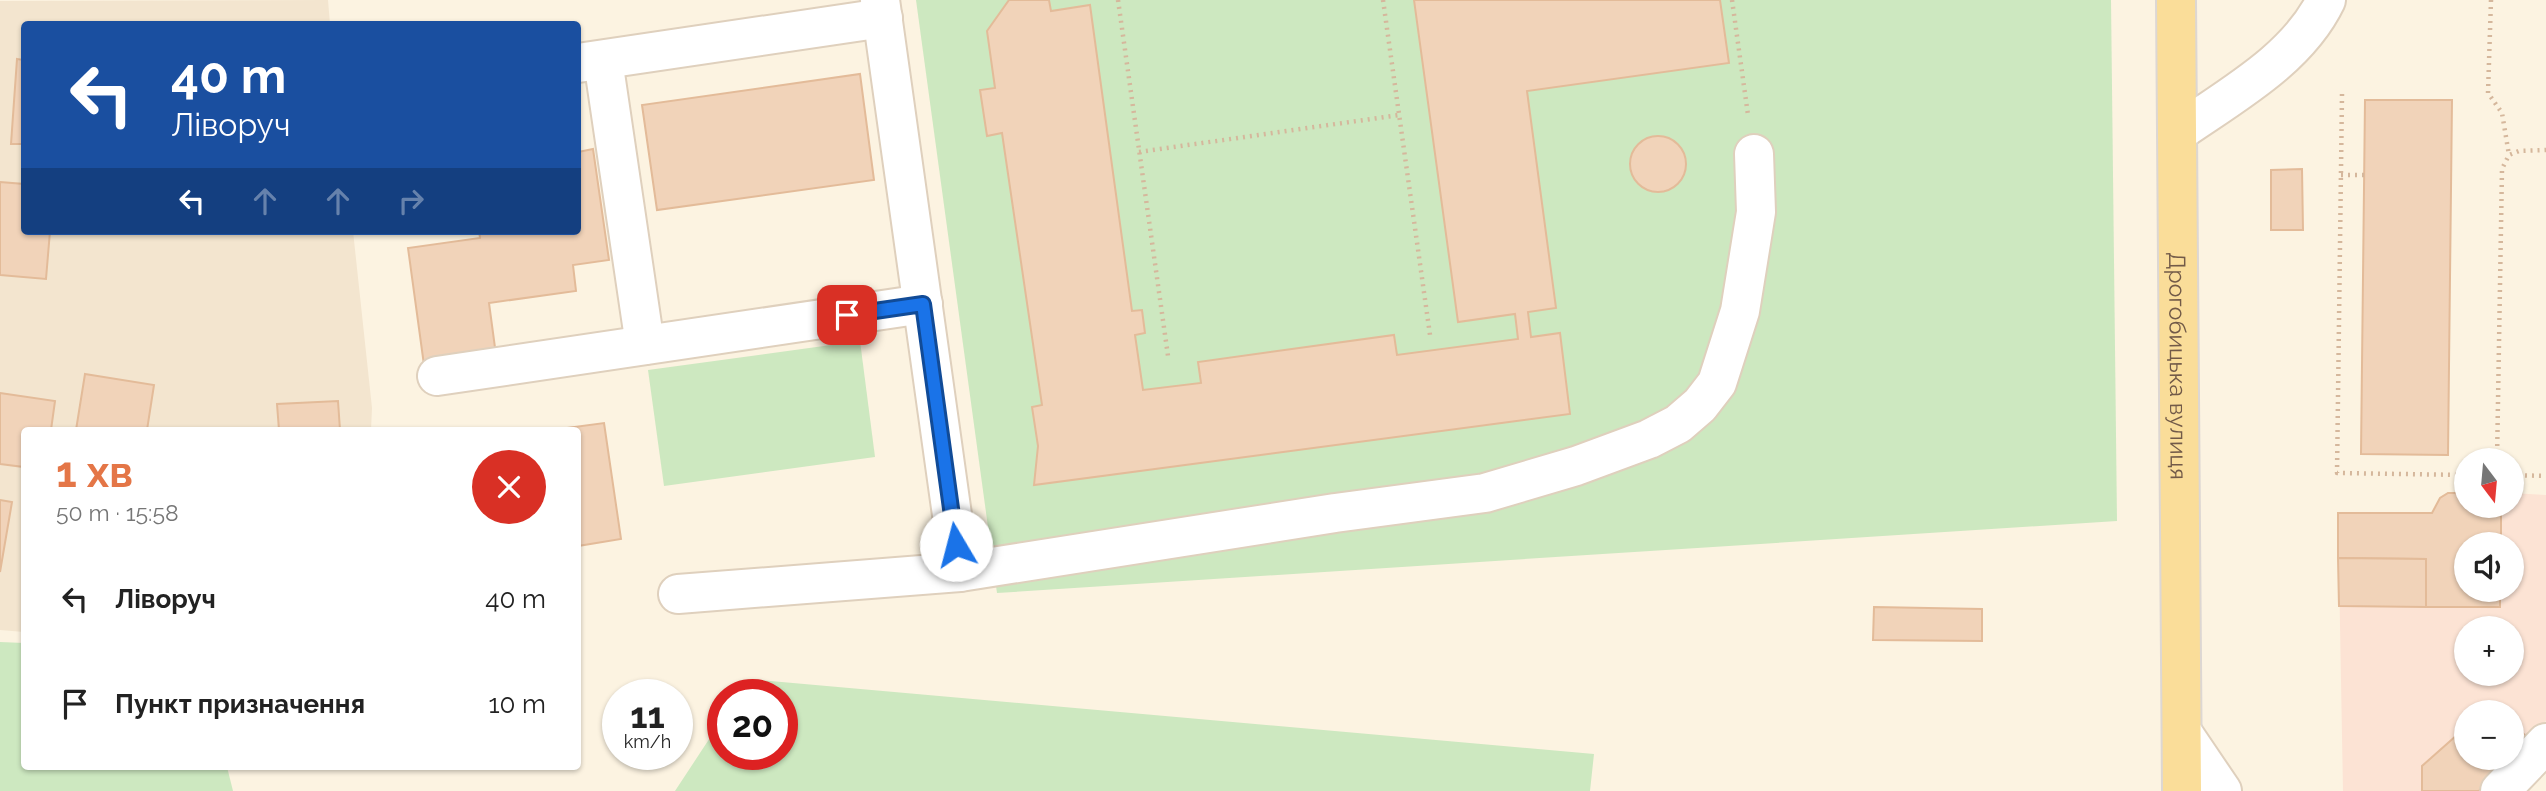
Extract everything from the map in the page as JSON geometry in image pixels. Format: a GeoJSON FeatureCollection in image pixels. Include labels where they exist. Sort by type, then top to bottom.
{"type":"FeatureCollection","features":[{"type":"Feature","properties":{"kind":"main road","name":"Дрогобицька вулиця"},"geometry":{"type":"LineString","coordinates":[[2176,0],[2182,791]]}},
{"type":"Feature","properties":{"kind":"lane"},"geometry":{"type":"LineString","coordinates":[[2177,133],[2263,72],[2301,38],[2326,0]]}},
{"type":"Feature","properties":{"kind":"lane"},"geometry":{"type":"LineString","coordinates":[[645,345],[590,61],[882,9],[960,572]]}},
{"type":"Feature","properties":{"kind":"lane"},"geometry":{"type":"LineString","coordinates":[[677,594],[960,572],[1335,513],[1485,494],[1576,466],[1649,439],[1678,424],[1700,405],[1717,383],[1740,311],[1756,212],[1754,154]]}},
{"type":"Feature","properties":{"kind":"lane"},"geometry":{"type":"LineString","coordinates":[[436,376],[923,304]]}},
{"type":"Feature","properties":{"kind":"lane"},"geometry":{"type":"LineString","coordinates":[[2182,732],[2222,791]]}},
{"type":"Feature","properties":{"kind":"lane"},"geometry":{"type":"LineString","coordinates":[[2500,791],[2546,743]]}},
{"type":"Feature","properties":{"kind":"path"},"geometry":{"type":"LineString","coordinates":[[1118,0],[1168,356]]}},
{"type":"Feature","properties":{"kind":"path"},"geometry":{"type":"LineString","coordinates":[[1383,0],[1430,335]]}},
{"type":"Feature","properties":{"kind":"path"},"geometry":{"type":"LineString","coordinates":[[1732,0],[1754,154]]}},
{"type":"Feature","properties":{"kind":"path"},"geometry":{"type":"LineString","coordinates":[[2491,0],[2488,93],[2502,114],[2509,155],[2502,169],[2497,448]]}},
{"type":"Feature","properties":{"kind":"path"},"geometry":{"type":"LineString","coordinates":[[2342,94],[2337,473],[2454,475]]}},
{"type":"Feature","properties":{"kind":"path"},"geometry":{"type":"LineString","coordinates":[[1139,152],[1399,116]]}},
{"type":"Feature","properties":{"kind":"path"},"geometry":{"type":"LineString","coordinates":[[2509,155],[2519,150],[2546,150]]}},
{"type":"Feature","properties":{"kind":"path"},"geometry":{"type":"LineString","coordinates":[[2341,175],[2364,175]]}},
{"type":"Feature","properties":{"kind":"path"},"geometry":{"type":"LineString","coordinates":[[2524,475],[2546,476]]}},
{"type":"Feature","properties":{"kind":"shaded area"},"geometry":{"type":"Polygon","coordinates":[[[328,0],[330,21],[21,21],[21,235],[353,235],[372,408],[371,427],[21,427],[21,632],[0,630],[0,1],[328,0]]]}},
{"type":"Feature","properties":{"kind":"shaded area"},"geometry":{"type":"Polygon","coordinates":[[[2454,493],[2454,518],[2524,518],[2524,494],[2546,495],[2546,721],[2524,742],[2524,700],[2454,700],[2454,770],[2498,770],[2479,791],[2343,791],[2338,513],[2432,513],[2440,498],[2454,493]]]}},
{"type":"Feature","properties":{"kind":"green space"},"geometry":{"type":"Polygon","coordinates":[[[916,0],[2111,0],[2117,521],[997,593],[916,0]]]}},
{"type":"Feature","properties":{"kind":"green space"},"geometry":{"type":"Polygon","coordinates":[[[860,341],[875,457],[664,486],[648,370],[860,341]]]}},
{"type":"Feature","properties":{"kind":"green space"},"geometry":{"type":"Polygon","coordinates":[[[0,642],[21,643],[21,770],[228,770],[233,791],[0,791],[0,642]]]}},
{"type":"Feature","properties":{"kind":"green space"},"geometry":{"type":"Polygon","coordinates":[[[798,683],[1594,754],[1590,791],[675,791],[689,770],[693,770],[693,764],[707,742],[707,770],[798,770],[798,683]]]}},
{"type":"Feature","properties":{"kind":"building"},"geometry":{"type":"Polygon","coordinates":[[[1009,0],[1049,0],[1051,11],[1090,5],[1132,311],[1142,310],[1145,333],[1135,335],[1143,390],[1201,383],[1198,362],[1394,335],[1397,355],[1518,339],[1515,314],[1458,322],[1414,0],[1720,0],[1729,63],[1527,91],[1556,308],[1528,312],[1531,337],[1560,333],[1570,414],[1034,485],[1038,446],[1032,407],[1042,405],[1002,133],[987,136],[980,90],[995,88],[987,31],[1009,0]]]}},
{"type":"Feature","properties":{"kind":"building"},"geometry":{"type":"Polygon","coordinates":[[[17,59],[21,60],[21,144],[11,144],[17,59]]]}},
{"type":"Feature","properties":{"kind":"building"},"geometry":{"type":"Polygon","coordinates":[[[860,74],[874,180],[657,210],[642,105],[860,74]]]}},
{"type":"Feature","properties":{"kind":"building"},"geometry":{"type":"Polygon","coordinates":[[[2365,100],[2452,100],[2448,455],[2361,454],[2365,100]]]}},
{"type":"Feature","properties":{"kind":"building"},"geometry":{"type":"Polygon","coordinates":[[[1653,136],[1663,136],[1678,144],[1684,153],[1684,175],[1678,184],[1663,192],[1653,192],[1635,180],[1630,169],[1630,159],[1642,141],[1653,136]]]}},
{"type":"Feature","properties":{"kind":"building"},"geometry":{"type":"Polygon","coordinates":[[[593,149],[609,260],[573,265],[576,291],[489,303],[496,355],[424,365],[408,248],[480,238],[480,235],[581,235],[581,151],[593,149]]]}},
{"type":"Feature","properties":{"kind":"building"},"geometry":{"type":"Polygon","coordinates":[[[2302,169],[2303,230],[2271,230],[2271,170],[2302,169]]]}},
{"type":"Feature","properties":{"kind":"building"},"geometry":{"type":"Polygon","coordinates":[[[0,182],[21,184],[21,235],[50,235],[46,279],[0,275],[0,182]]]}},
{"type":"Feature","properties":{"kind":"building"},"geometry":{"type":"Polygon","coordinates":[[[85,374],[154,385],[147,427],[76,427],[85,374]]]}},
{"type":"Feature","properties":{"kind":"building"},"geometry":{"type":"Polygon","coordinates":[[[0,393],[55,401],[51,427],[21,427],[21,467],[0,464],[0,393]]]}},
{"type":"Feature","properties":{"kind":"building"},"geometry":{"type":"Polygon","coordinates":[[[338,401],[340,427],[279,427],[277,404],[338,401]]]}},
{"type":"Feature","properties":{"kind":"building"},"geometry":{"type":"Polygon","coordinates":[[[604,423],[621,539],[581,546],[581,427],[574,427],[604,423]]]}},
{"type":"Feature","properties":{"kind":"building"},"geometry":{"type":"Polygon","coordinates":[[[2454,493],[2454,518],[2501,518],[2501,532],[2454,532],[2454,602],[2500,602],[2500,607],[2426,607],[2426,559],[2338,558],[2338,513],[2432,513],[2440,498],[2454,493]]]}},
{"type":"Feature","properties":{"kind":"building"},"geometry":{"type":"Polygon","coordinates":[[[0,500],[12,502],[0,572],[0,500]]]}},
{"type":"Feature","properties":{"kind":"building"},"geometry":{"type":"Polygon","coordinates":[[[2338,558],[2426,559],[2426,607],[2339,606],[2338,558]]]}},
{"type":"Feature","properties":{"kind":"building"},"geometry":{"type":"Polygon","coordinates":[[[1874,607],[1982,609],[1982,641],[1873,640],[1874,607]]]}},
{"type":"Feature","properties":{"kind":"building"},"geometry":{"type":"Polygon","coordinates":[[[2454,738],[2454,770],[2498,770],[2479,791],[2422,791],[2422,766],[2454,738]]]}},
{"type":"Feature","properties":{"kind":"route"},"geometry":{"type":"LineString","coordinates":[[847,315],[923,304],[956,545]]}}]}
